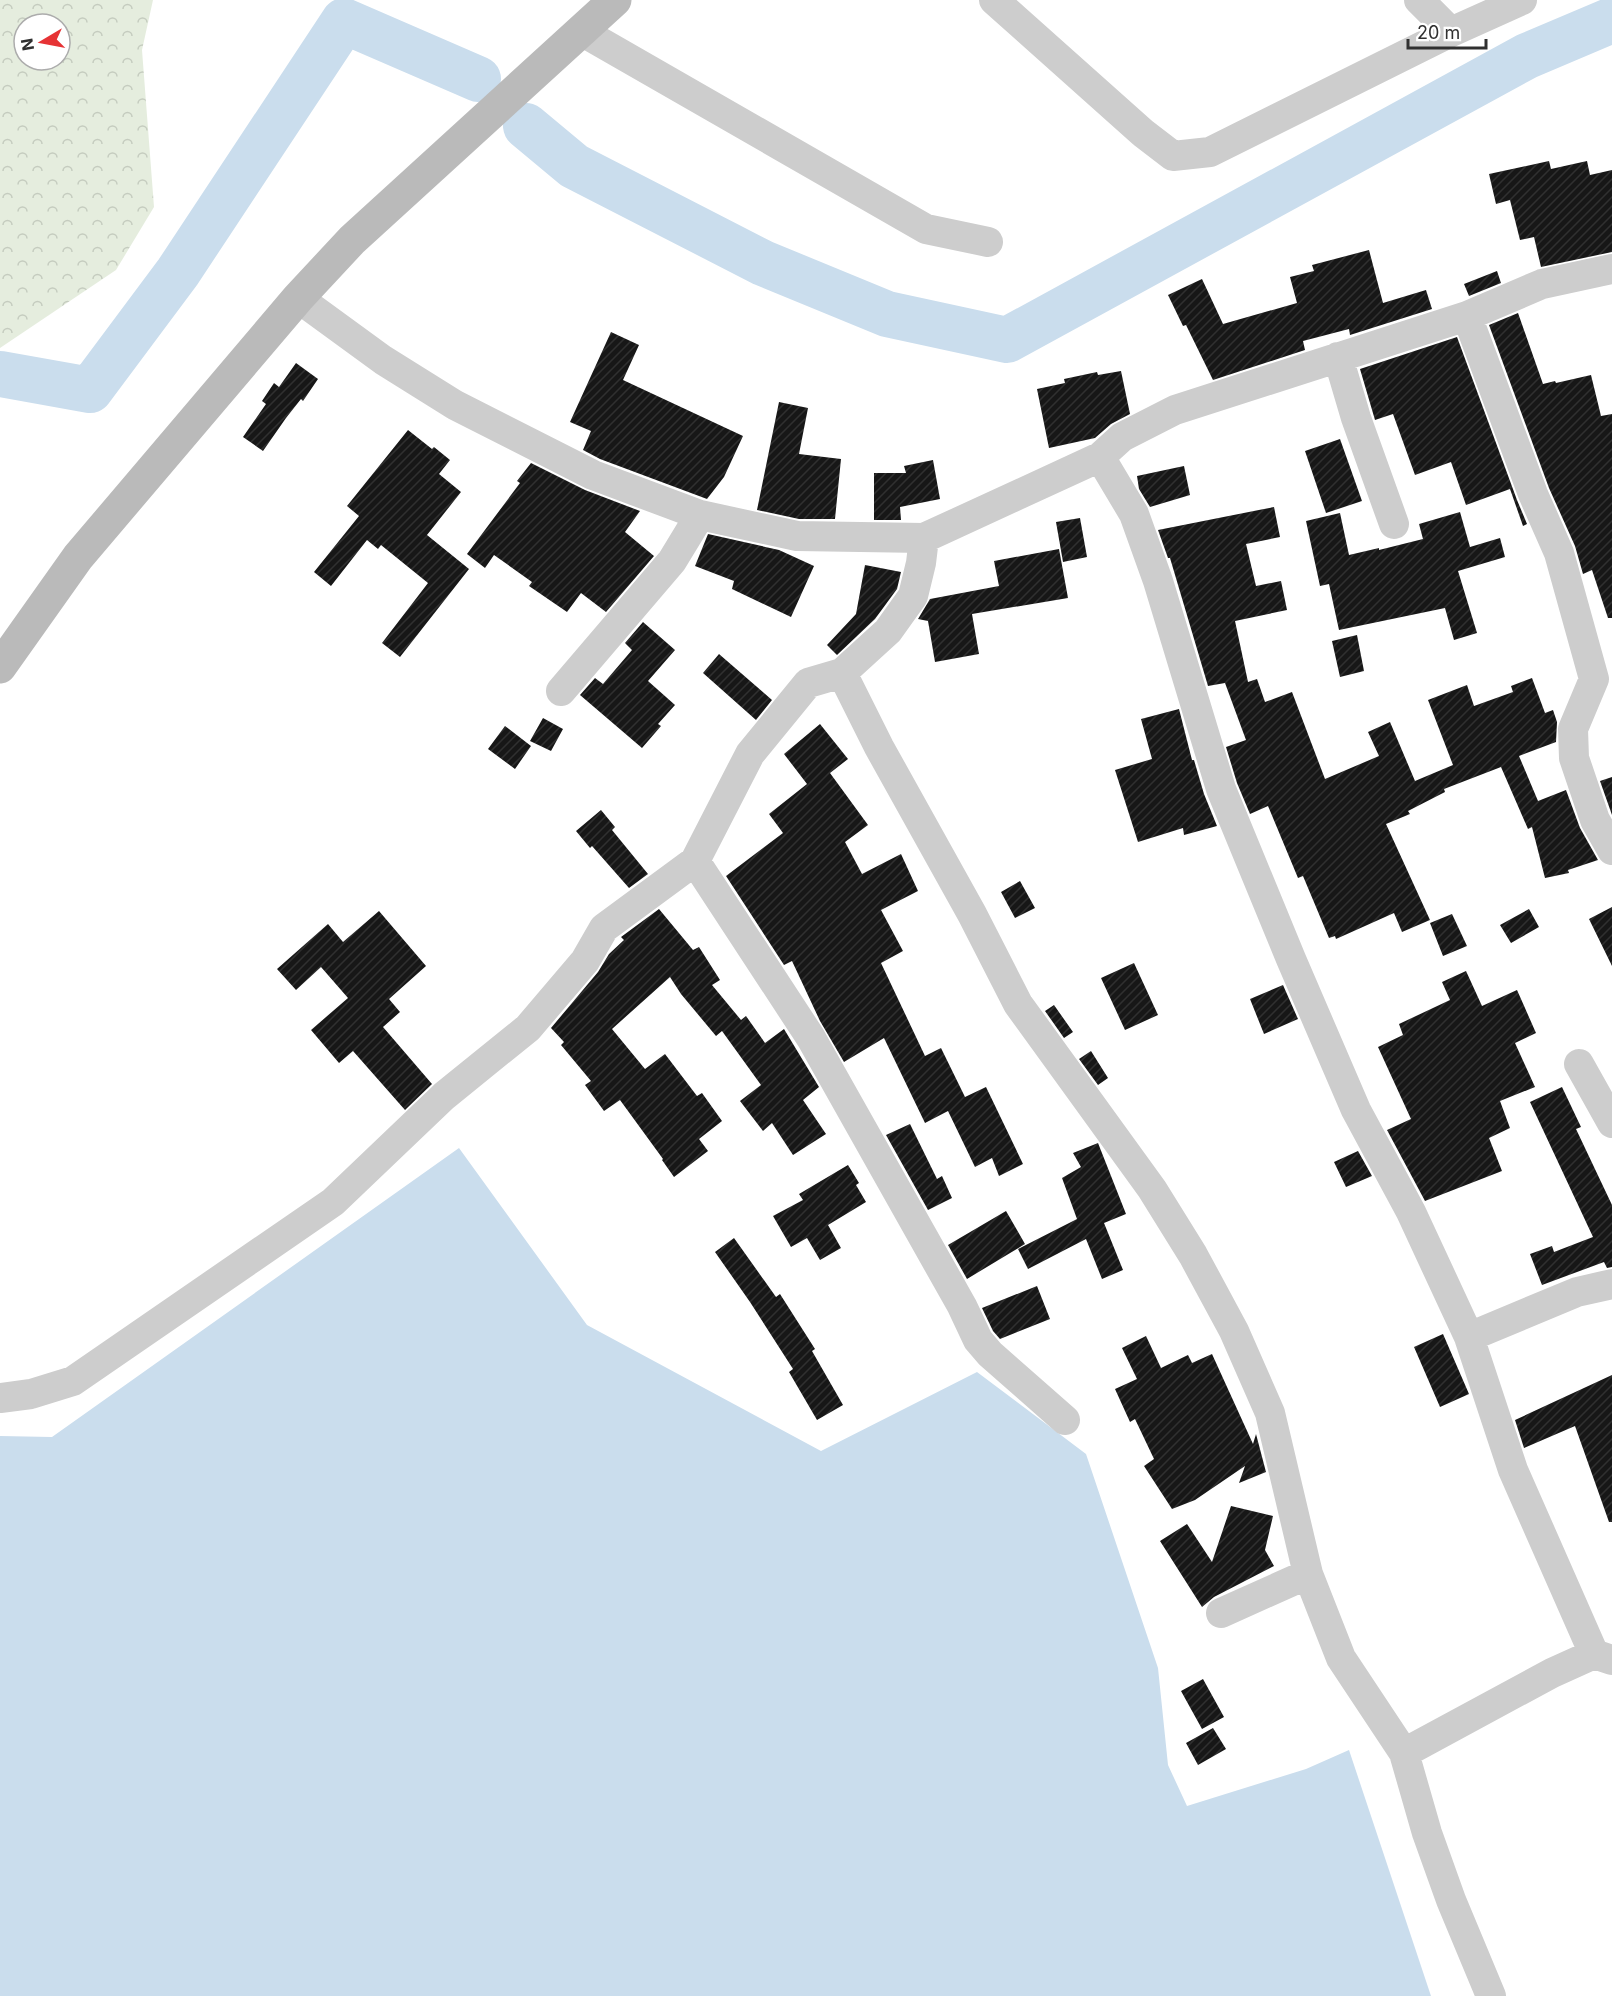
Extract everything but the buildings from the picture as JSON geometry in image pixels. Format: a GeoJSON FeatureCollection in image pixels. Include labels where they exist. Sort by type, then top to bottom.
{"type":"FeatureCollection","features":[{"type":"Feature","properties":{"kind":"main road"},"geometry":{"type":"LineString","coordinates":[[0,666],[78,557],[298,298],[352,240],[615,0]]}},
{"type":"Feature","properties":{"kind":"street"},"geometry":{"type":"LineString","coordinates":[[994,0],[1143,133],[1173,156],[1210,152],[1451,32],[1522,0]]}},
{"type":"Feature","properties":{"kind":"street"},"geometry":{"type":"LineString","coordinates":[[1419,0],[1451,32]]}},
{"type":"Feature","properties":{"kind":"street"},"geometry":{"type":"LineString","coordinates":[[581,31],[926,229],[988,242]]}},
{"type":"Feature","properties":{"kind":"street"},"geometry":{"type":"LineString","coordinates":[[298,298],[383,360],[455,405],[593,475],[700,515],[797,536],[924,538],[1100,457],[1122,437],[1175,410],[1467,316],[1542,284],[1612,268]]}},
{"type":"Feature","properties":{"kind":"street"},"geometry":{"type":"LineString","coordinates":[[1467,316],[1533,494],[1559,553],[1594,680],[1573,729],[1574,758],[1595,820],[1612,849]]}},
{"type":"Feature","properties":{"kind":"street"},"geometry":{"type":"LineString","coordinates":[[1338,357],[1356,418],[1394,524]]}},
{"type":"Feature","properties":{"kind":"street"},"geometry":{"type":"LineString","coordinates":[[1100,457],[1134,514],[1158,581],[1221,789],[1291,959],[1356,1110],[1411,1212],[1468,1337],[1513,1470],[1603,1657],[1552,1672],[1404,1753]]}},
{"type":"Feature","properties":{"kind":"street"},"geometry":{"type":"LineString","coordinates":[[561,691],[672,561],[700,515]]}},
{"type":"Feature","properties":{"kind":"street"},"geometry":{"type":"LineString","coordinates":[[0,1398],[31,1394],[73,1381],[333,1202],[444,1095],[528,1028],[585,960],[604,928],[694,861],[750,754],[808,683],[842,673],[888,631],[913,596],[924,538]]}},
{"type":"Feature","properties":{"kind":"street"},"geometry":{"type":"LineString","coordinates":[[842,673],[879,747],[972,914],[1018,1004],[1152,1189],[1193,1255],[1234,1331],[1270,1413],[1308,1574],[1341,1659],[1404,1753],[1427,1833],[1451,1900],[1491,1996]]}},
{"type":"Feature","properties":{"kind":"street"},"geometry":{"type":"LineString","coordinates":[[694,861],[811,1038],[962,1306],[978,1340],[990,1354],[1065,1420]]}},
{"type":"Feature","properties":{"kind":"street"},"geometry":{"type":"LineString","coordinates":[[1579,1064],[1612,1124]]}},
{"type":"Feature","properties":{"kind":"street"},"geometry":{"type":"LineString","coordinates":[[1468,1337],[1577,1292],[1612,1284]]}},
{"type":"Feature","properties":{"kind":"street"},"geometry":{"type":"LineString","coordinates":[[1221,1613],[1308,1574]]}},
{"type":"Feature","properties":{"kind":"green space"},"geometry":{"type":"Polygon","coordinates":[[[0,0],[153,0],[142,50],[154,207],[116,270],[0,348],[0,0]]]}},
{"type":"Feature","properties":{"kind":"water"},"geometry":{"type":"Polygon","coordinates":[[[459,1148],[587,1325],[821,1451],[977,1372],[1086,1454],[1158,1668],[1168,1765],[1187,1806],[1306,1769],[1349,1750],[1431,1996],[0,1996],[0,1436],[52,1437],[459,1148]]]}},
{"type":"Feature","properties":{"kind":"waterway"},"geometry":{"type":"LineString","coordinates":[[526,126],[574,166],[763,263],[887,314],[1007,340],[1527,56],[1612,20]]}},
{"type":"Feature","properties":{"kind":"waterway"},"geometry":{"type":"LineString","coordinates":[[0,374],[90,390],[178,272],[344,21],[478,79]]}}]}
